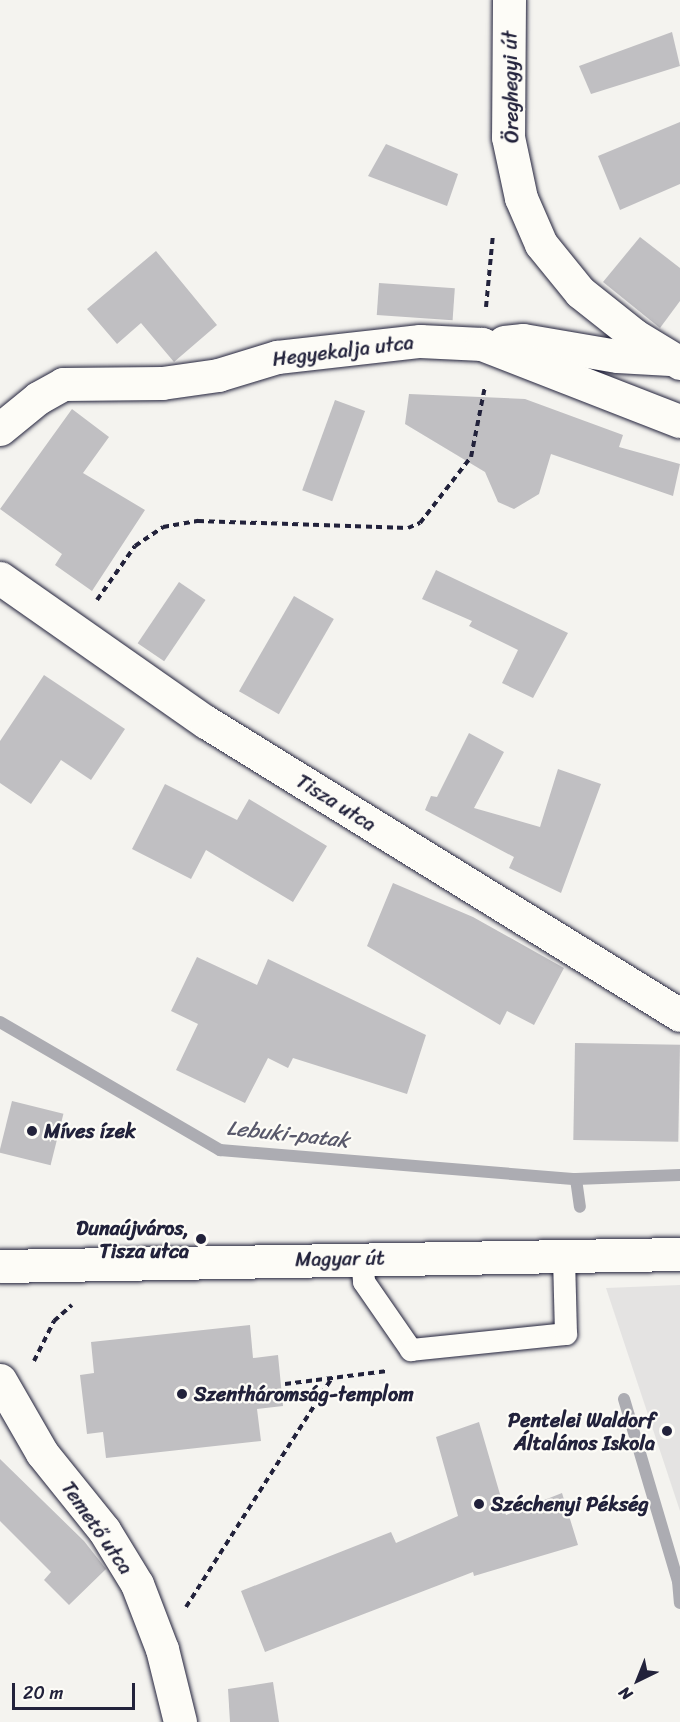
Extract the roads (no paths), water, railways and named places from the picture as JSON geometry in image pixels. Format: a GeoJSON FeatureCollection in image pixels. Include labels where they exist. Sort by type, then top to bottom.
{"type":"FeatureCollection","features":[{"type":"Feature","properties":{"kind":"street","name":"Öreghegyi út"},"geometry":{"type":"LineString","coordinates":[[509,0],[508,136],[521,198],[541,244],[580,292],[634,335],[677,361]]}},
{"type":"Feature","properties":{"kind":"street","name":"Öreghegyi út"},"geometry":{"type":"LineString","coordinates":[[482,344],[523,340],[617,356],[677,361]]}},
{"type":"Feature","properties":{"kind":"street","name":"Hegyekalja utca"},"geometry":{"type":"LineString","coordinates":[[0,429],[38,398],[63,384],[162,384],[342,348],[420,341],[482,344],[668,415]]}},
{"type":"Feature","properties":{"kind":"street","name":"Tisza utca"},"geometry":{"type":"LineString","coordinates":[[0,578],[75,633],[206,722],[680,1016]]}},
{"type":"Feature","properties":{"kind":"street","name":"Magyar út"},"geometry":{"type":"LineString","coordinates":[[0,1266],[362,1258],[564,1258],[680,1254]]}},
{"type":"Feature","properties":{"kind":"street","name":"Temető utca"},"geometry":{"type":"LineString","coordinates":[[0,1380],[42,1453],[104,1530],[137,1584],[162,1649],[180,1722]]}},
{"type":"Feature","properties":{"kind":"lane"},"geometry":{"type":"LineString","coordinates":[[362,1258],[364,1282],[411,1350],[566,1334],[564,1258]]}},
{"type":"Feature","properties":{"kind":"waterway","name":"Lebuki-patak"},"geometry":{"type":"LineString","coordinates":[[0,1022],[220,1150],[576,1179],[580,1207]]}},
{"type":"Feature","properties":{"kind":"waterway"},"geometry":{"type":"LineString","coordinates":[[576,1179],[680,1175]]}},
{"type":"Feature","properties":{"kind":"waterway","name":"Lebuki-patak"},"geometry":{"type":"LineString","coordinates":[[624,1399],[678,1581],[680,1603]]}},
{"type":"Feature","properties":{"kind":"place","name":"Míves ízek"},"geometry":{"type":"Point","coordinates":[32,1131]}},
{"type":"Feature","properties":{"kind":"place","name":"Dunaújváros, Tisza utca"},"geometry":{"type":"Point","coordinates":[201,1239]}},
{"type":"Feature","properties":{"kind":"place","name":"Szentháromság-templom"},"geometry":{"type":"Point","coordinates":[182,1394]}},
{"type":"Feature","properties":{"kind":"place","name":"Pentelei Waldorf Általános Iskola"},"geometry":{"type":"Point","coordinates":[667,1431]}},
{"type":"Feature","properties":{"kind":"place","name":"Széchenyi Pékség"},"geometry":{"type":"Point","coordinates":[479,1504]}}]}
